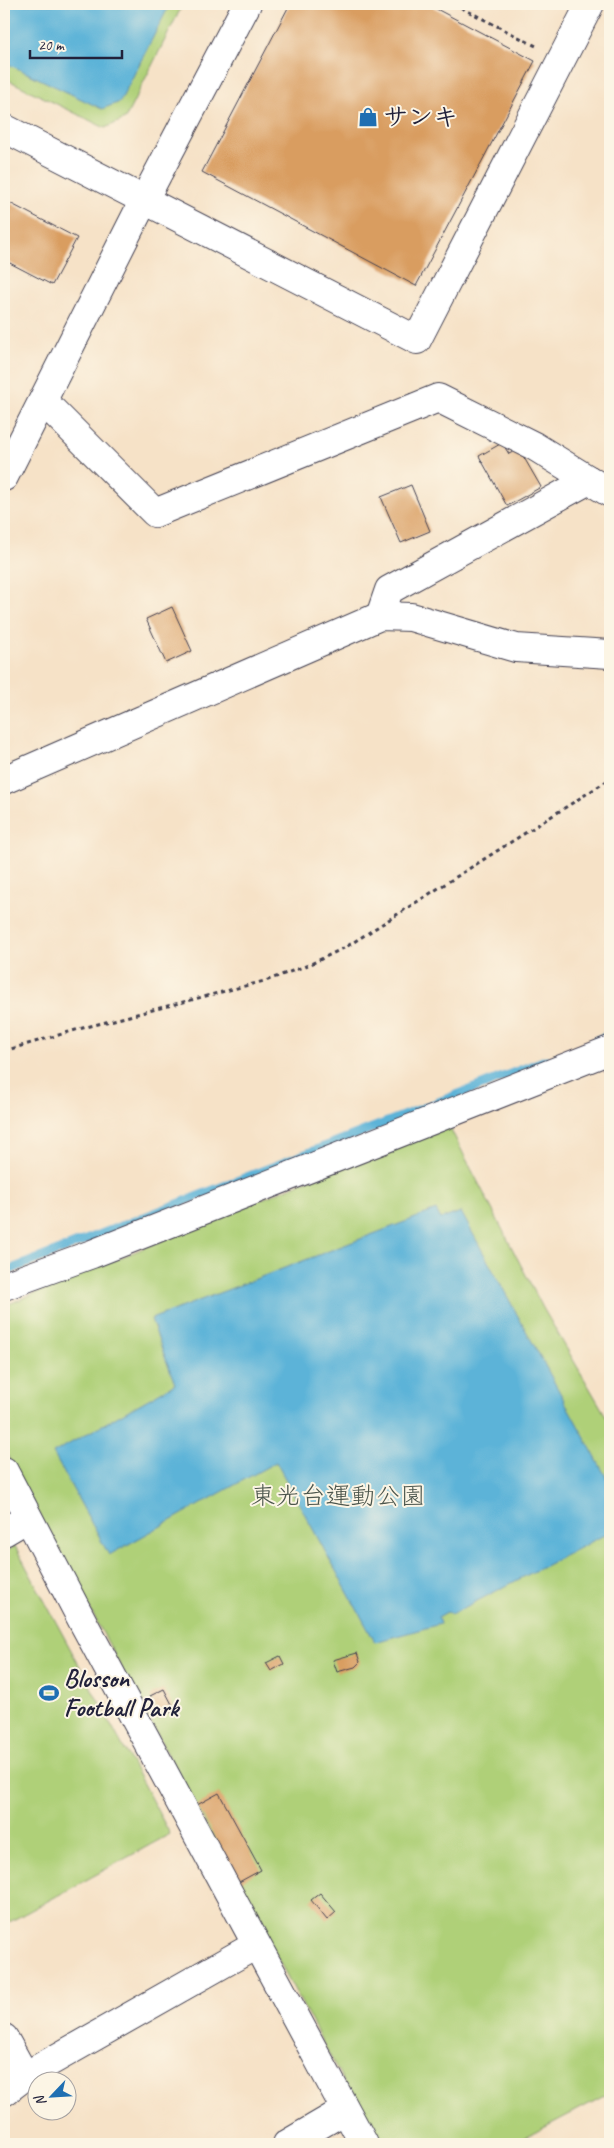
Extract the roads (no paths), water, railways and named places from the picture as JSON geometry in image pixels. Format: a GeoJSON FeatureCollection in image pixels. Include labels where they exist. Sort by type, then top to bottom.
{"type":"FeatureCollection","features":[{"type":"Feature","properties":{"kind":"street"},"geometry":{"type":"LineString","coordinates":[[4,477],[144,200],[247,4]]}},
{"type":"Feature","properties":{"kind":"street"},"geometry":{"type":"LineString","coordinates":[[4,128],[417,340],[590,4]]}},
{"type":"Feature","properties":{"kind":"street"},"geometry":{"type":"LineString","coordinates":[[43,401],[154,513],[438,398],[534,446],[600,487]]}},
{"type":"Feature","properties":{"kind":"street"},"geometry":{"type":"LineString","coordinates":[[380,616],[389,590],[600,487]]}},
{"type":"Feature","properties":{"kind":"street"},"geometry":{"type":"LineString","coordinates":[[4,780],[380,616],[411,617],[426,620],[516,648],[610,654]]}},
{"type":"Feature","properties":{"kind":"street"},"geometry":{"type":"LineString","coordinates":[[4,1286],[92,1254],[610,1050]]}},
{"type":"Feature","properties":{"kind":"street"},"geometry":{"type":"LineString","coordinates":[[4,1471],[364,2144]]}},
{"type":"Feature","properties":{"kind":"street"},"geometry":{"type":"LineString","coordinates":[[4,1532],[28,1518]]}},
{"type":"Feature","properties":{"kind":"street"},"geometry":{"type":"LineString","coordinates":[[4,2092],[25,2076],[256,1945]]}},
{"type":"Feature","properties":{"kind":"street"},"geometry":{"type":"LineString","coordinates":[[4,2038],[25,2076]]}},
{"type":"Feature","properties":{"kind":"street"},"geometry":{"type":"LineString","coordinates":[[287,2144],[345,2110]]}},
{"type":"Feature","properties":{"kind":"water"},"geometry":{"type":"Polygon","coordinates":[[[4,4],[170,4],[120,102],[102,109],[4,62],[4,4]]]}},
{"type":"Feature","properties":{"kind":"water"},"geometry":{"type":"Polygon","coordinates":[[[436,1210],[441,1219],[461,1212],[610,1484],[610,1532],[452,1614],[447,1612],[438,1617],[440,1624],[375,1642],[276,1462],[109,1555],[53,1453],[175,1384],[151,1319],[436,1210]]]}},
{"type":"Feature","properties":{"kind":"waterway"},"geometry":{"type":"LineString","coordinates":[[596,1041],[610,1035]]}},
{"type":"Feature","properties":{"kind":"waterway"},"geometry":{"type":"LineString","coordinates":[[4,1272],[546,1060]]}},
{"type":"Feature","properties":{"kind":"place","name":"サンキ"},"geometry":{"type":"Point","coordinates":[368,117]}},
{"type":"Feature","properties":{"kind":"place","name":"Blosson Football Park"},"geometry":{"type":"Point","coordinates":[49,1693]}},
{"type":"Feature","properties":{"kind":"park label","name":"東光台運動公園"},"geometry":{"type":"Point","coordinates":[338,1496]}}]}
